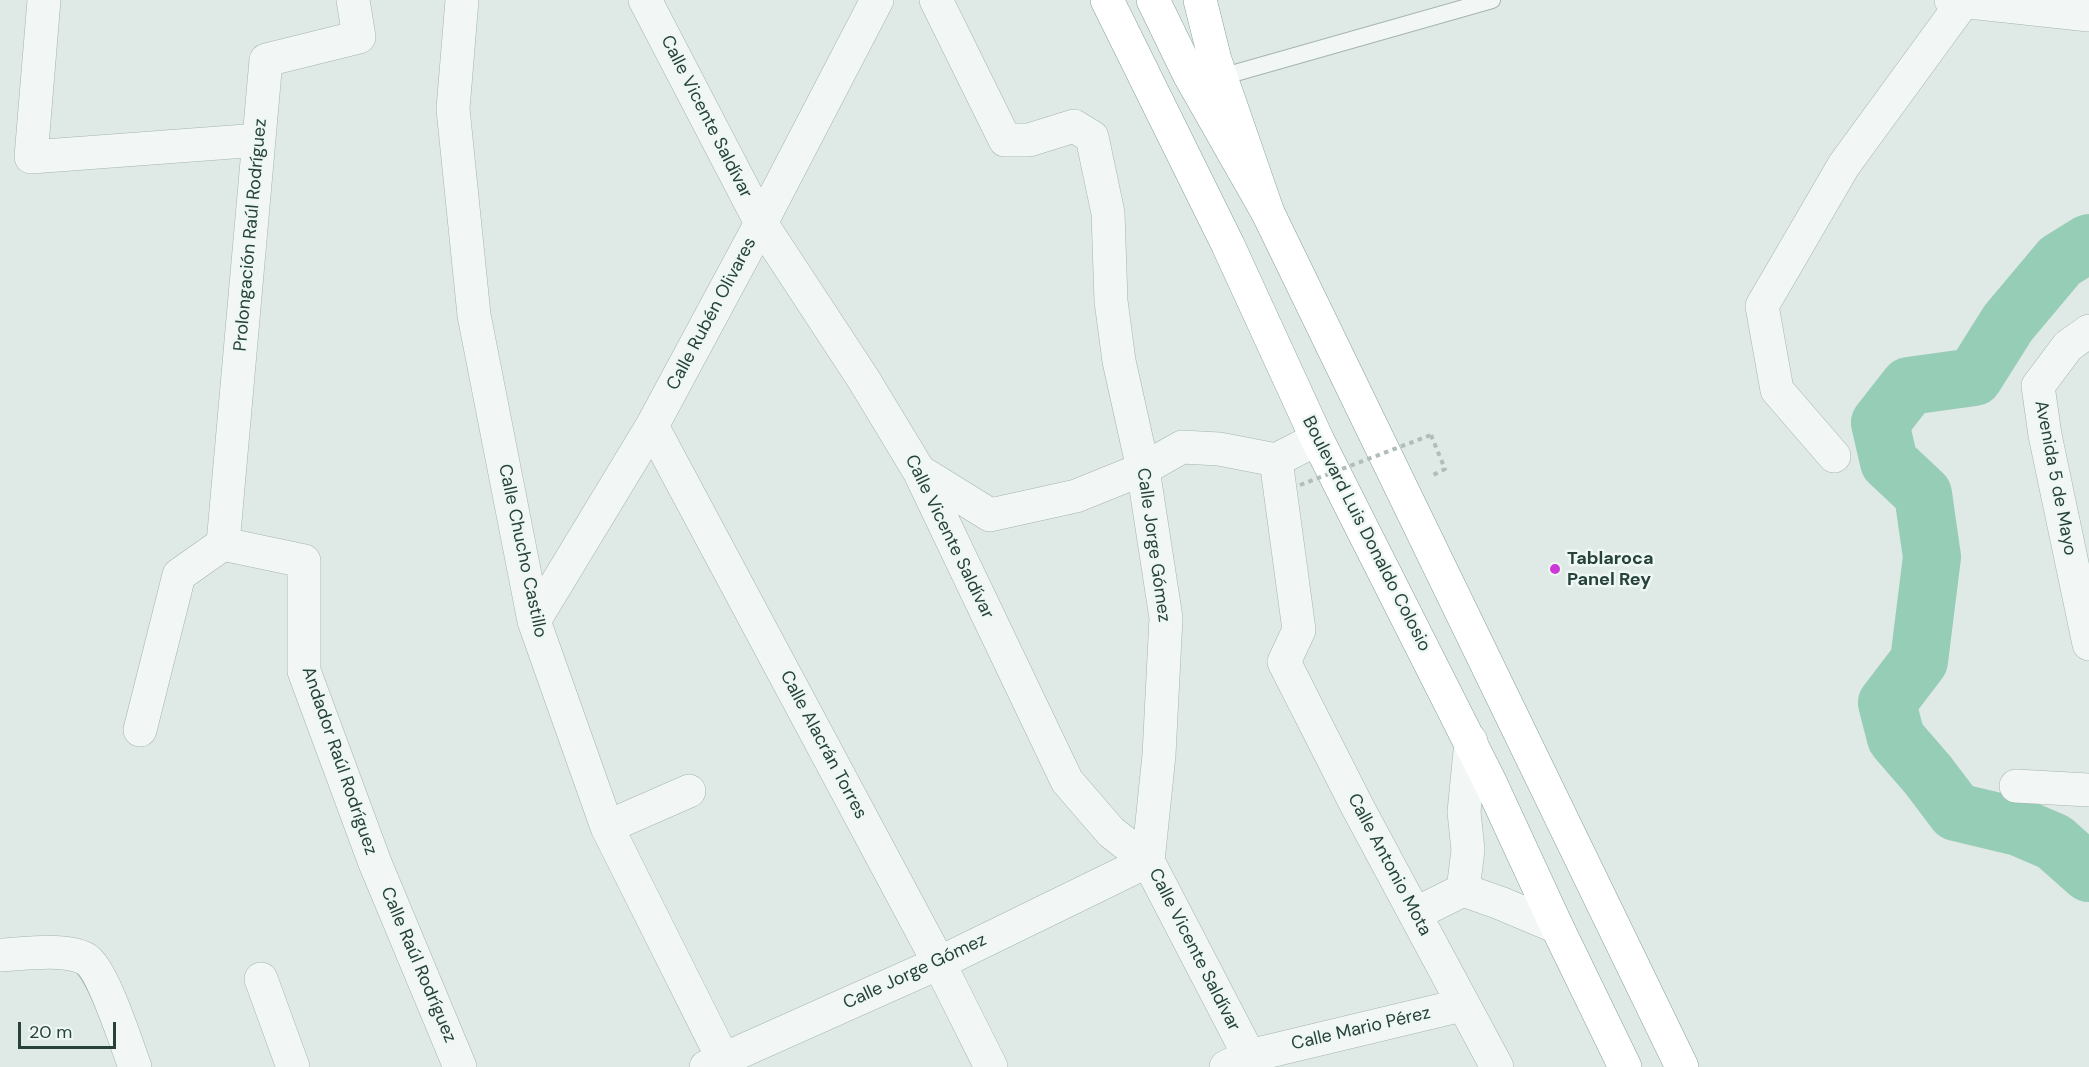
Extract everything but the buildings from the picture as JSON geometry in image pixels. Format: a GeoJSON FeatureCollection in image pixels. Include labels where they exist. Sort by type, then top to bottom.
{"type":"FeatureCollection","features":[{"type":"Feature","properties":{"kind":"highway","name":"Boulevard Luis Donaldo Colosio"},"geometry":{"type":"LineString","coordinates":[[1107,0],[1228,245],[1317,439],[1471,741],[1625,1067]]}},
{"type":"Feature","properties":{"kind":"highway"},"geometry":{"type":"LineString","coordinates":[[1153,0],[1189,74],[1268,213],[1682,1067]]}},
{"type":"Feature","properties":{"kind":"highway"},"geometry":{"type":"LineString","coordinates":[[1200,0],[1215,60],[1268,213]]}},
{"type":"Feature","properties":{"kind":"street"},"geometry":{"type":"LineString","coordinates":[[44,0],[31,157],[259,140]]}},
{"type":"Feature","properties":{"kind":"street","name":"Prolongación Raúl Rodríguez"},"geometry":{"type":"LineString","coordinates":[[223,544],[266,60],[359,37],[353,0]]}},
{"type":"Feature","properties":{"kind":"street","name":"Calle Chucho Castillo"},"geometry":{"type":"LineString","coordinates":[[462,0],[453,110],[474,315],[534,621],[607,827],[719,1064]]}},
{"type":"Feature","properties":{"kind":"street","name":"Calle Vicente Saldívar"},"geometry":{"type":"LineString","coordinates":[[645,0],[761,223],[857,370],[919,471],[1067,782],[1111,832],[1148,861],[1243,1063]]}},
{"type":"Feature","properties":{"kind":"street","name":"Calle Rubén Olivares"},"geometry":{"type":"LineString","coordinates":[[534,621],[652,426],[877,0]]}},
{"type":"Feature","properties":{"kind":"street","name":"Calle Jorge Gómez"},"geometry":{"type":"LineString","coordinates":[[719,1064],[939,963],[1148,861],[1159,754],[1166,618],[1143,469],[1119,362],[1112,301],[1108,213],[1092,137],[1074,126],[1029,140],[1005,140],[936,0]]}},
{"type":"Feature","properties":{"kind":"street"},"geometry":{"type":"LineString","coordinates":[[1834,456],[1777,390],[1762,306],[1844,165],[1957,1],[2089,15]]}},
{"type":"Feature","properties":{"kind":"street","name":"Avenida 5 de Mayo"},"geometry":{"type":"LineString","coordinates":[[2089,331],[2068,346],[2038,386],[2045,435],[2089,644]]}},
{"type":"Feature","properties":{"kind":"street","name":"Calle Alacrán Torres"},"geometry":{"type":"LineString","coordinates":[[652,426],[939,963],[991,1067]]}},
{"type":"Feature","properties":{"kind":"street"},"geometry":{"type":"LineString","coordinates":[[919,471],[990,515],[1076,496],[1143,469],[1182,447],[1219,449],[1276,460],[1317,439]]}},
{"type":"Feature","properties":{"kind":"street","name":"Calle Antonio Mota"},"geometry":{"type":"LineString","coordinates":[[1276,460],[1299,630],[1284,662],[1357,806],[1497,1067]]}},
{"type":"Feature","properties":{"kind":"street"},"geometry":{"type":"LineString","coordinates":[[140,730],[178,575],[223,544]]}},
{"type":"Feature","properties":{"kind":"street","name":"Andador Raúl Rodríguez"},"geometry":{"type":"LineString","coordinates":[[223,544],[304,561],[304,670],[375,863]]}},
{"type":"Feature","properties":{"kind":"street"},"geometry":{"type":"LineString","coordinates":[[1463,890],[1468,850],[1464,812],[1471,741]]}},
{"type":"Feature","properties":{"kind":"street"},"geometry":{"type":"LineString","coordinates":[[2016,786],[2089,790]]}},
{"type":"Feature","properties":{"kind":"street"},"geometry":{"type":"LineString","coordinates":[[607,827],[689,791]]}},
{"type":"Feature","properties":{"kind":"street","name":"Calle Raúl Rodríguez"},"geometry":{"type":"LineString","coordinates":[[375,863],[460,1067]]}},
{"type":"Feature","properties":{"kind":"street"},"geometry":{"type":"LineString","coordinates":[[1415,914],[1463,890],[1557,927]]}},
{"type":"Feature","properties":{"kind":"street"},"geometry":{"type":"LineString","coordinates":[[0,955],[66,953],[86,959],[100,977],[135,1067]]}},
{"type":"Feature","properties":{"kind":"street"},"geometry":{"type":"LineString","coordinates":[[261,979],[293,1067]]}},
{"type":"Feature","properties":{"kind":"street","name":"Calle Mario Pérez"},"geometry":{"type":"LineString","coordinates":[[1243,1063],[1462,1005]]}},
{"type":"Feature","properties":{"kind":"lane"},"geometry":{"type":"LineString","coordinates":[[1221,77],[1492,0]]}},
{"type":"Feature","properties":{"kind":"path"},"geometry":{"type":"LineString","coordinates":[[1300,485],[1431,435]]}},
{"type":"Feature","properties":{"kind":"waterway"},"geometry":{"type":"LineString","coordinates":[[2089,243],[2060,261],[2008,323],[1974,377],[1909,386],[1880,423],[1889,462],[1923,494],[1932,557],[1919,661],[1887,703],[1896,738],[1956,812],[2019,827],[2054,842],[2089,873]]}},
{"type":"Feature","properties":{"kind":"place","name":"Tablaroca Panel Rey"},"geometry":{"type":"Point","coordinates":[1555,569]}}]}
